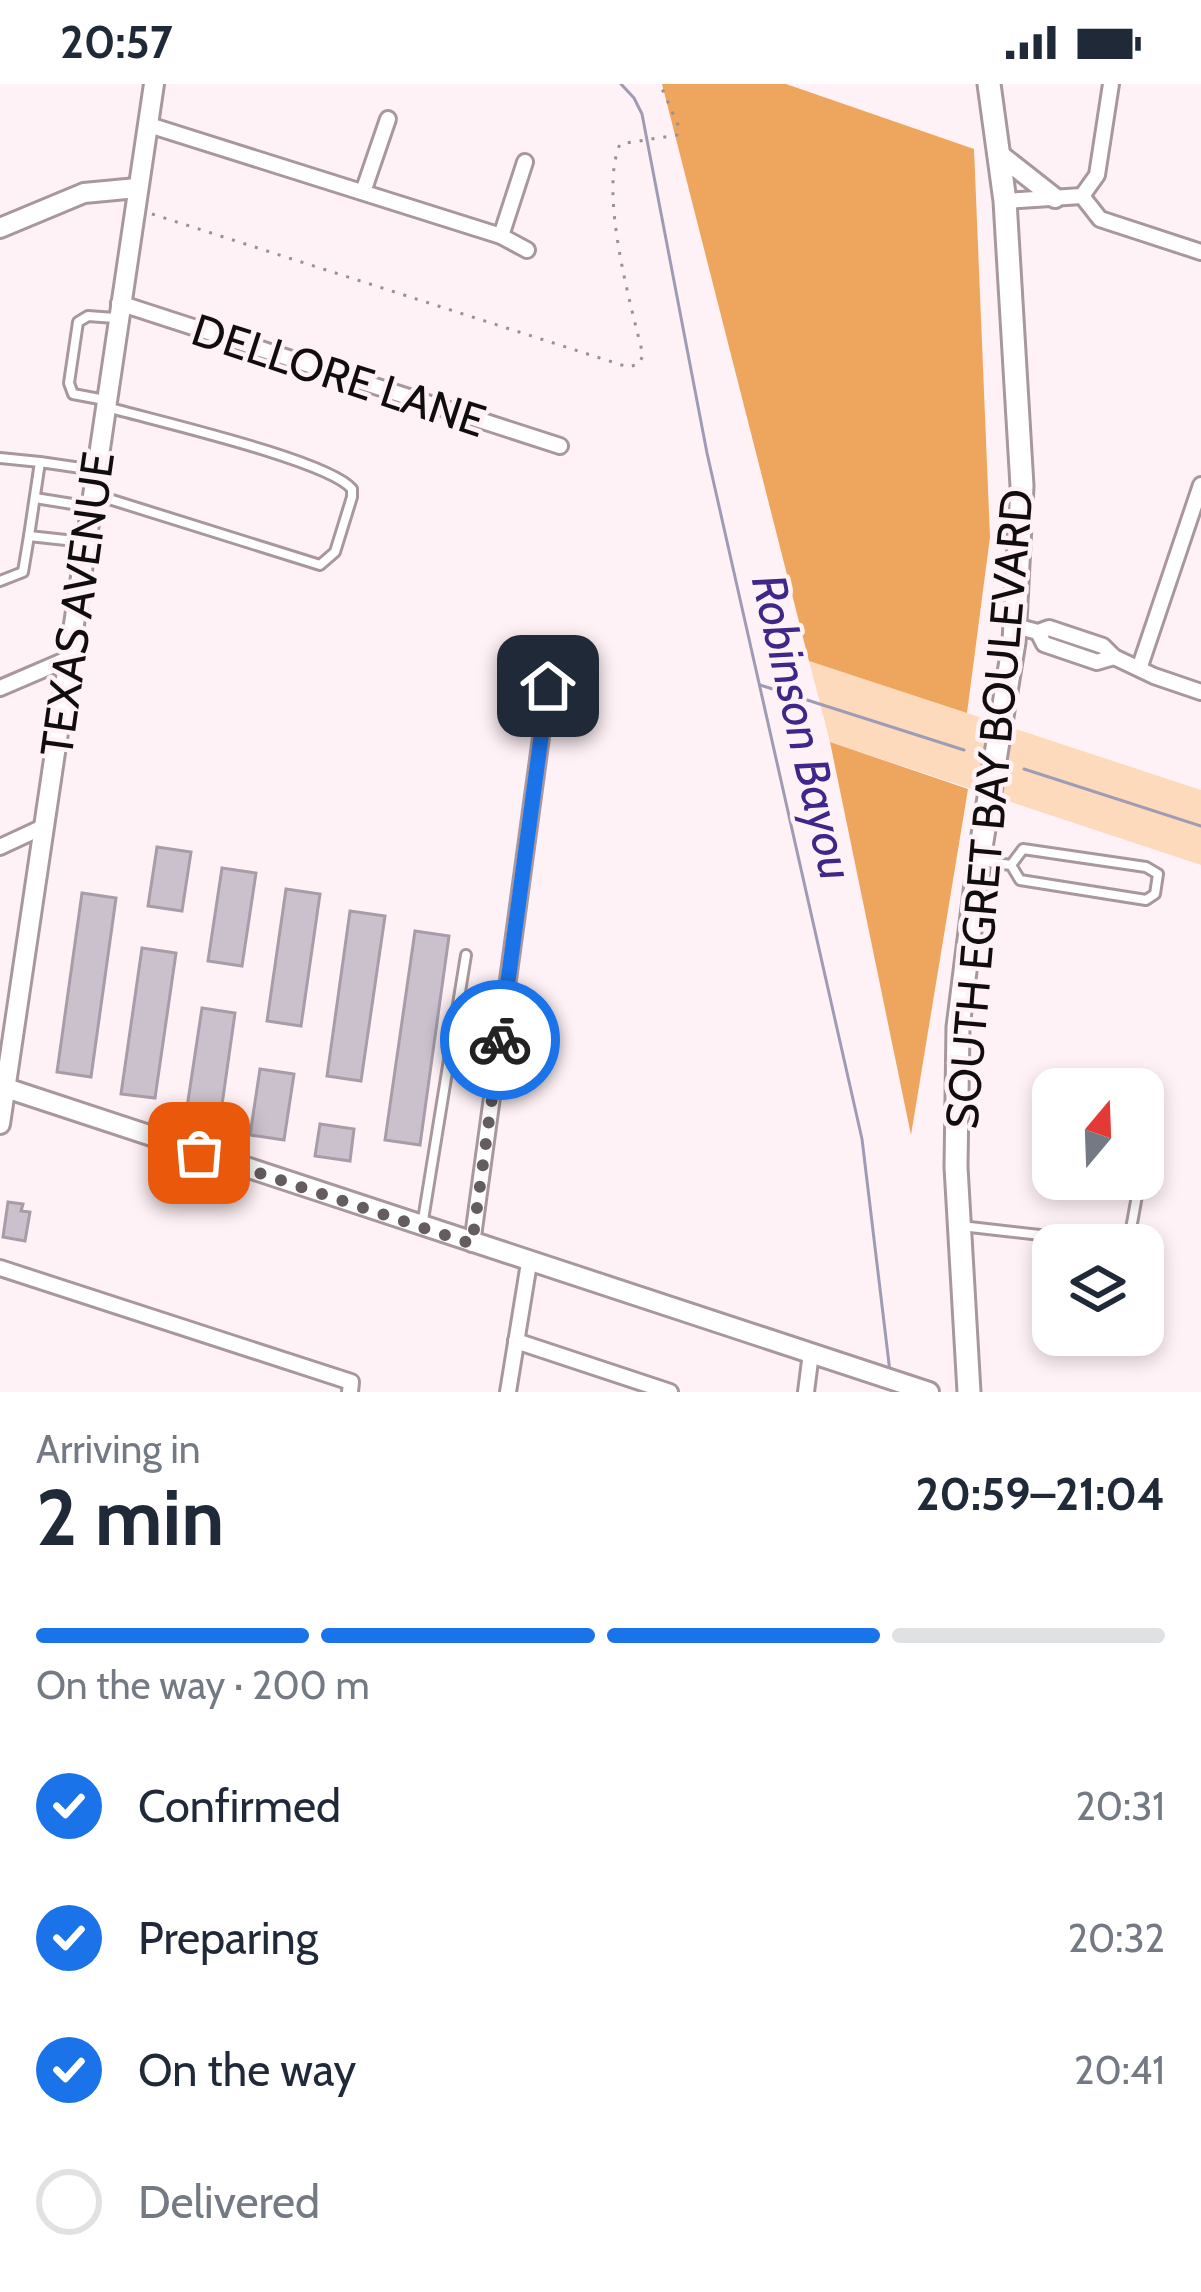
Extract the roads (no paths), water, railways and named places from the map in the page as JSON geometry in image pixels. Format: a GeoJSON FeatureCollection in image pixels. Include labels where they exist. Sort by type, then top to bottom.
{"type":"FeatureCollection","features":[{"type":"Feature","properties":{"kind":"main road","name":"SOUTH EGRET BAY BOULEVARD"},"geometry":{"type":"LineString","coordinates":[[969,1392],[959,1226],[958,1027],[979,860],[1027,629],[1005,200],[989,84]]}},
{"type":"Feature","properties":{"kind":"street","name":"TEXAS AVENUE"},"geometry":{"type":"LineString","coordinates":[[0,1124],[9,1013],[45,826],[154,84]]}},
{"type":"Feature","properties":{"kind":"street"},"geometry":{"type":"LineString","coordinates":[[1082,196],[1097,175],[1111,84]]}},
{"type":"Feature","properties":{"kind":"street"},"geometry":{"type":"LineString","coordinates":[[364,192],[388,118]]}},
{"type":"Feature","properties":{"kind":"street"},"geometry":{"type":"LineString","coordinates":[[149,125],[501,236],[527,250]]}},
{"type":"Feature","properties":{"kind":"street"},"geometry":{"type":"LineString","coordinates":[[999,154],[1055,198]]}},
{"type":"Feature","properties":{"kind":"street"},"geometry":{"type":"LineString","coordinates":[[501,236],[524,162]]}},
{"type":"Feature","properties":{"kind":"street"},"geometry":{"type":"LineString","coordinates":[[0,228],[84,193],[136,188]]}},
{"type":"Feature","properties":{"kind":"street"},"geometry":{"type":"LineString","coordinates":[[1005,200],[1082,196]]}},
{"type":"Feature","properties":{"kind":"street"},"geometry":{"type":"LineString","coordinates":[[1082,196],[1100,219],[1201,252]]}},
{"type":"Feature","properties":{"kind":"street","name":"DELLORE LANE"},"geometry":{"type":"LineString","coordinates":[[118,311],[560,446]]}},
{"type":"Feature","properties":{"kind":"street"},"geometry":{"type":"LineString","coordinates":[[1140,667],[1195,524],[1201,485]]}},
{"type":"Feature","properties":{"kind":"street"},"geometry":{"type":"LineString","coordinates":[[1027,629],[1049,628],[1103,646],[1114,657],[1154,676],[1201,692]]}},
{"type":"Feature","properties":{"kind":"street"},"geometry":{"type":"LineString","coordinates":[[0,688],[70,658]]}},
{"type":"Feature","properties":{"kind":"street"},"geometry":{"type":"LineString","coordinates":[[472,1244],[548,686]]}},
{"type":"Feature","properties":{"kind":"street"},"geometry":{"type":"LineString","coordinates":[[0,847],[45,826]]}},
{"type":"Feature","properties":{"kind":"street"},"geometry":{"type":"LineString","coordinates":[[3,1087],[926,1391]]}},
{"type":"Feature","properties":{"kind":"street"},"geometry":{"type":"LineString","coordinates":[[508,1392],[529,1263]]}},
{"type":"Feature","properties":{"kind":"street"},"geometry":{"type":"LineString","coordinates":[[0,1268],[350,1387]]}},
{"type":"Feature","properties":{"kind":"street"},"geometry":{"type":"LineString","coordinates":[[516,1341],[670,1392]]}},
{"type":"Feature","properties":{"kind":"street"},"geometry":{"type":"LineString","coordinates":[[806,1392],[812,1353]]}},
{"type":"Feature","properties":{"kind":"lane"},"geometry":{"type":"LineString","coordinates":[[35,498],[92,501],[320,565],[335,552],[352,497],[346,481],[312,466],[73,394],[69,383],[78,322],[118,311]]}},
{"type":"Feature","properties":{"kind":"lane"},"geometry":{"type":"LineString","coordinates":[[0,458],[97,470]]}},
{"type":"Feature","properties":{"kind":"lane"},"geometry":{"type":"LineString","coordinates":[[0,581],[23,572],[40,462]]}},
{"type":"Feature","properties":{"kind":"lane"},"geometry":{"type":"LineString","coordinates":[[29,536],[86,542]]}},
{"type":"Feature","properties":{"kind":"lane"},"geometry":{"type":"LineString","coordinates":[[979,860],[1011,866],[1021,880],[1146,899],[1155,894],[1158,874],[1146,867],[1023,849],[1011,866]]}},
{"type":"Feature","properties":{"kind":"lane"},"geometry":{"type":"LineString","coordinates":[[422,1228],[466,955]]}},
{"type":"Feature","properties":{"kind":"lane"},"geometry":{"type":"LineString","coordinates":[[959,1226],[1120,1244],[1129,1240],[1137,1200]]}},
{"type":"Feature","properties":{"kind":"waterway","name":"Robinson Bayou"},"geometry":{"type":"LineString","coordinates":[[621,84],[642,114],[707,453],[862,1139],[890,1372]]}},
{"type":"Feature","properties":{"kind":"waterway"},"geometry":{"type":"LineString","coordinates":[[760,685],[964,750]]}},
{"type":"Feature","properties":{"kind":"waterway"},"geometry":{"type":"LineString","coordinates":[[1024,769],[1201,826]]}}]}
